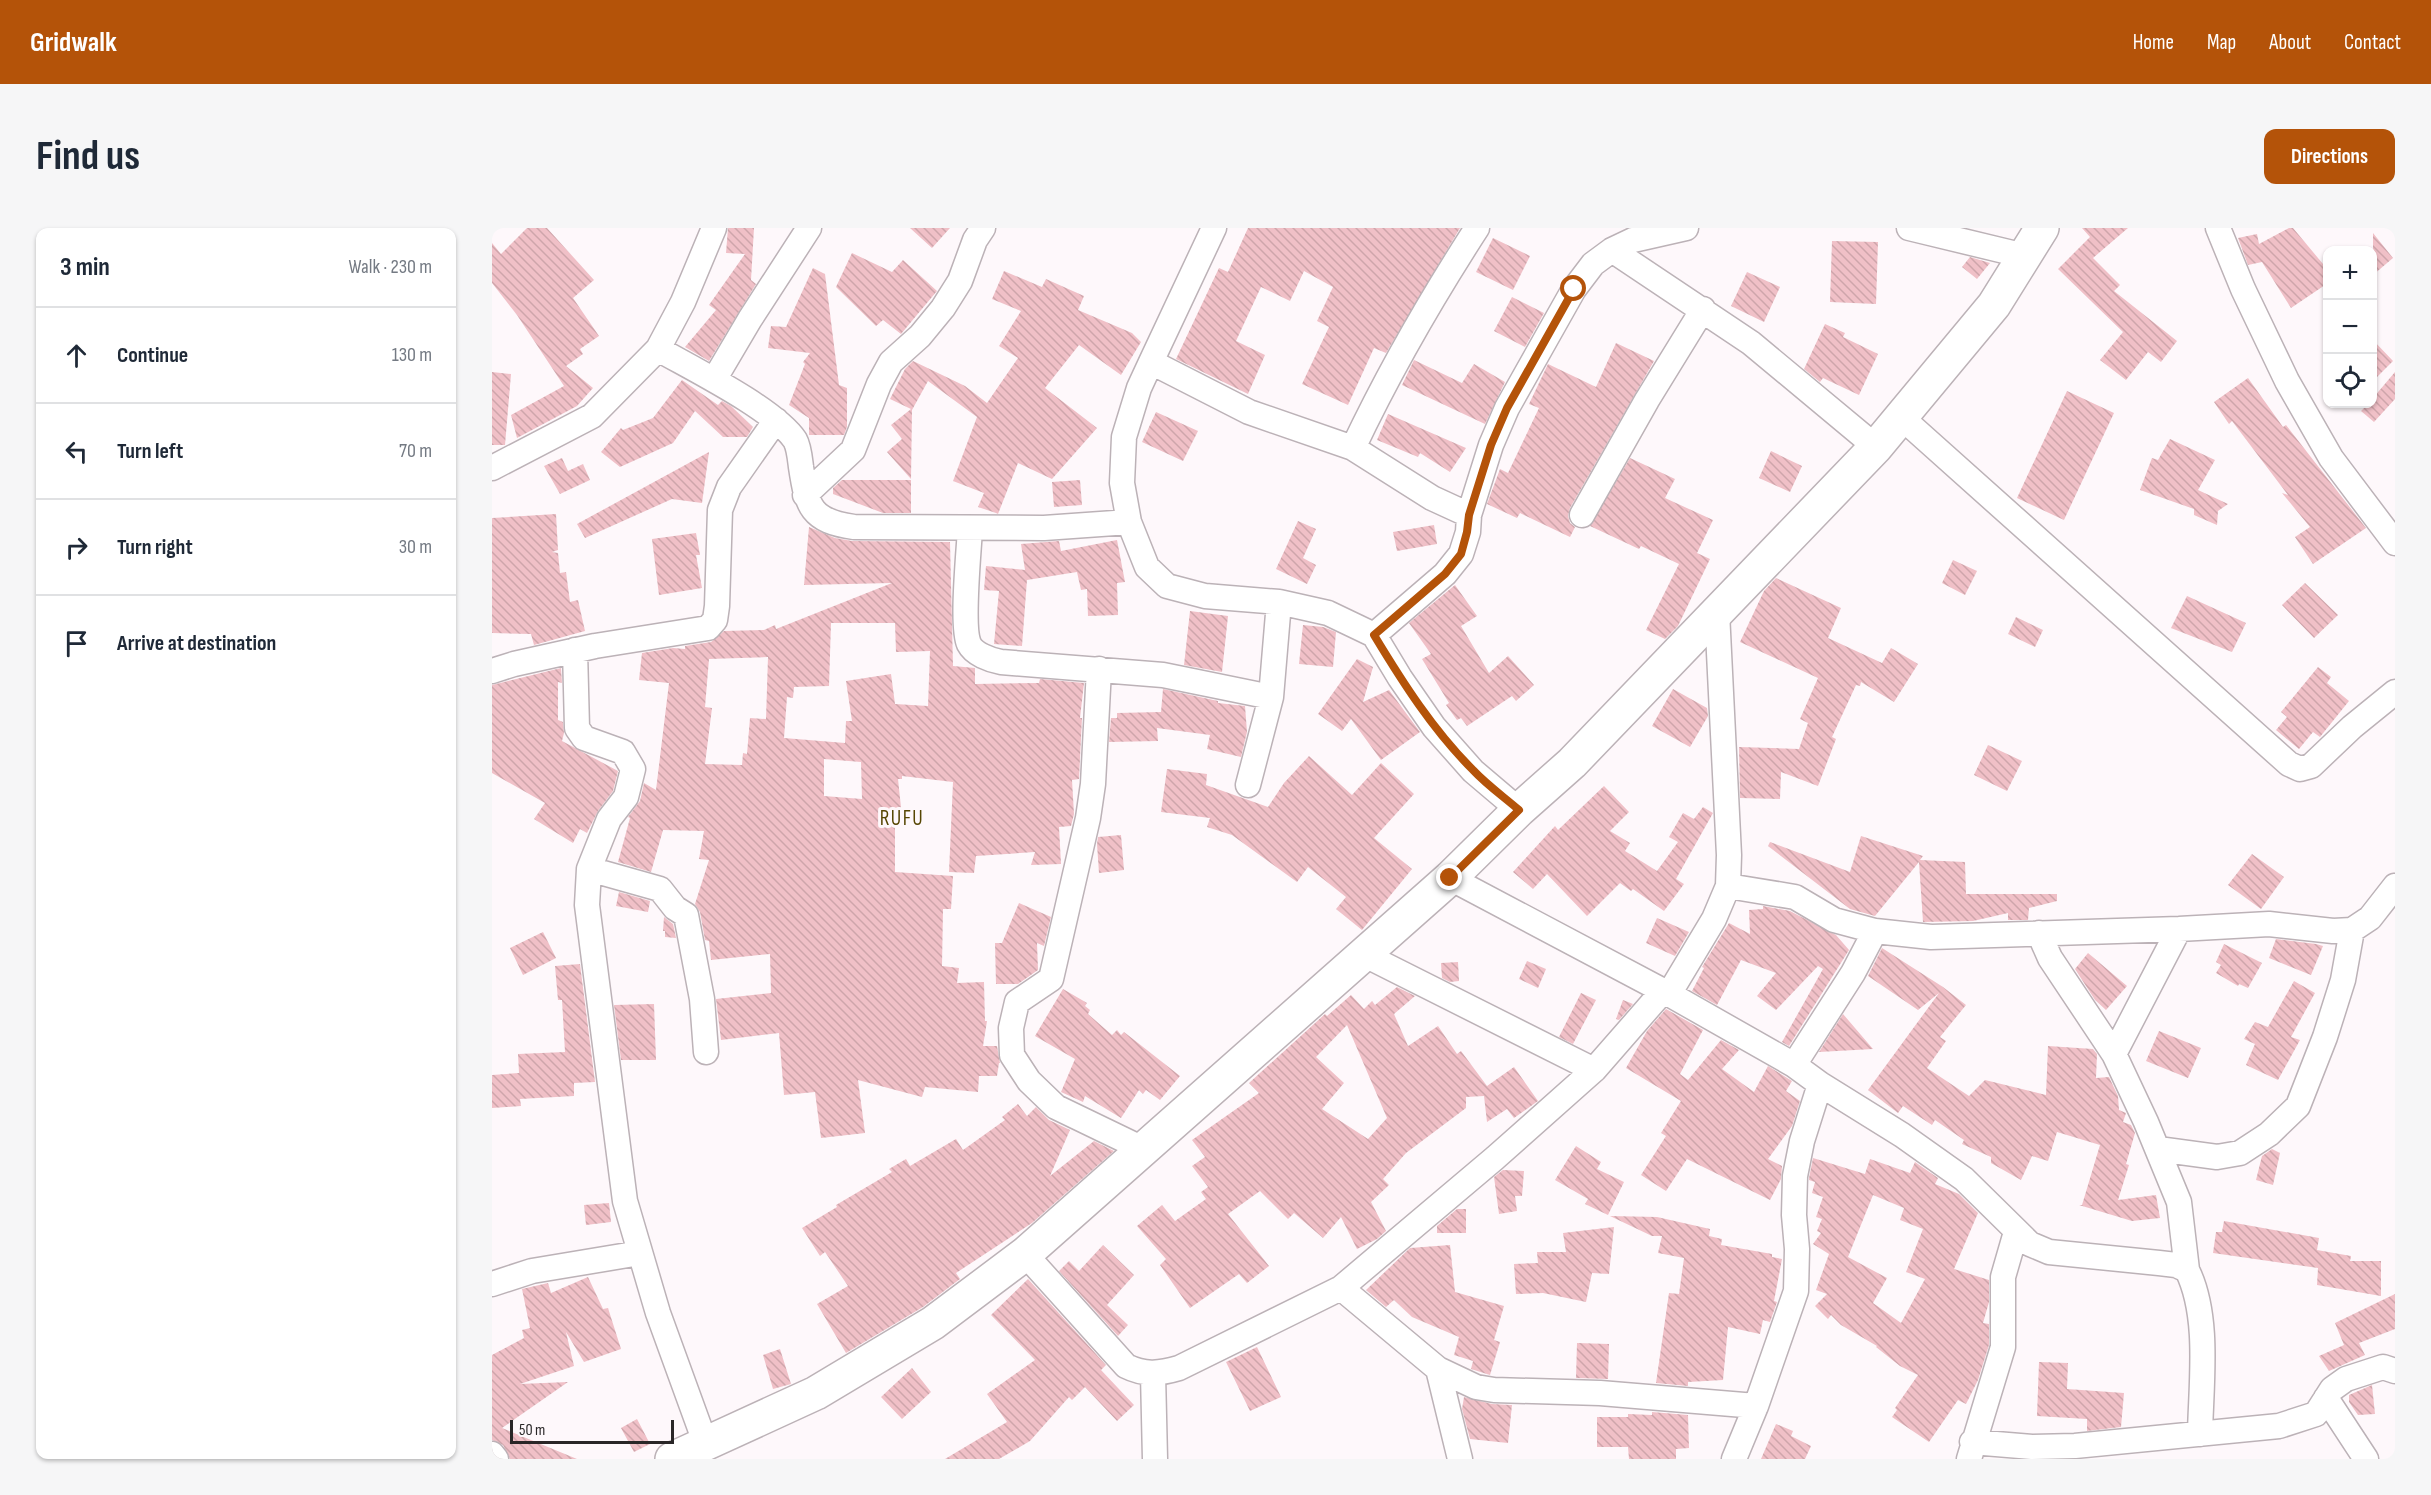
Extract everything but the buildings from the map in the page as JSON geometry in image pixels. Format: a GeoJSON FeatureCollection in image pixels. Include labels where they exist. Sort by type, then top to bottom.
{"type":"FeatureCollection","features":[{"type":"Feature","properties":{"kind":"street"},"geometry":{"type":"LineString","coordinates":[[492,468],[592,416],[658,350],[683,302],[714,228]]}},
{"type":"Feature","properties":{"kind":"street"},"geometry":{"type":"LineString","coordinates":[[714,380],[768,290],[809,228]]}},
{"type":"Feature","properties":{"kind":"street"},"geometry":{"type":"LineString","coordinates":[[805,495],[853,450],[879,384],[891,362],[920,336],[943,308],[960,281],[975,240],[983,228]]}},
{"type":"Feature","properties":{"kind":"street"},"geometry":{"type":"LineString","coordinates":[[1214,228],[1139,388],[1124,437],[1122,483],[1129,522],[1147,567],[1167,586],[1205,596],[1279,602],[1328,613],[1374,635],[1434,727],[1473,771],[1519,810]]}},
{"type":"Feature","properties":{"kind":"street"},"geometry":{"type":"LineString","coordinates":[[1353,448],[1379,394],[1437,289],[1477,228]]}},
{"type":"Feature","properties":{"kind":"street"},"geometry":{"type":"LineString","coordinates":[[1374,635],[1445,574],[1461,554],[1469,515],[1491,445],[1507,408],[1574,289],[1593,264],[1612,250],[1633,240],[1686,228]]}},
{"type":"Feature","properties":{"kind":"street"},"geometry":{"type":"LineString","coordinates":[[1910,228],[2025,256]]}},
{"type":"Feature","properties":{"kind":"street"},"geometry":{"type":"LineString","coordinates":[[575,650],[577,728],[584,738],[624,752],[633,769],[626,797],[609,819],[589,869],[587,905],[625,1201],[658,1314],[690,1454],[826,1388],[933,1323],[1025,1254],[1450,878],[1519,810],[1572,763],[1876,447],[1994,305],[2042,228]]}},
{"type":"Feature","properties":{"kind":"street"},"geometry":{"type":"LineString","coordinates":[[2218,228],[2242,289],[2287,381],[2331,458],[2395,543]]}},
{"type":"Feature","properties":{"kind":"street"},"geometry":{"type":"LineString","coordinates":[[1612,250],[1751,343],[1876,447]]}},
{"type":"Feature","properties":{"kind":"street"},"geometry":{"type":"LineString","coordinates":[[1582,515],[1647,400],[1703,309]]}},
{"type":"Feature","properties":{"kind":"street"},"geometry":{"type":"LineString","coordinates":[[658,350],[714,380],[776,420],[795,441],[805,495],[815,513],[834,524],[854,527],[1044,528],[1129,522]]}},
{"type":"Feature","properties":{"kind":"street"},"geometry":{"type":"LineString","coordinates":[[1151,362],[1249,412],[1353,448],[1432,498],[1469,515]]}},
{"type":"Feature","properties":{"kind":"street"},"geometry":{"type":"LineString","coordinates":[[1901,417],[2289,764],[2300,769],[2311,766],[2352,727],[2395,692]]}},
{"type":"Feature","properties":{"kind":"street"},"geometry":{"type":"LineString","coordinates":[[492,671],[575,650],[708,628],[715,620],[720,510],[729,487],[776,420]]}},
{"type":"Feature","properties":{"kind":"street"},"geometry":{"type":"LineString","coordinates":[[970,528],[966,610],[968,642],[974,650],[993,660],[1162,675],[1271,697]]}},
{"type":"Feature","properties":{"kind":"street"},"geometry":{"type":"LineString","coordinates":[[1248,785],[1271,697],[1279,602]]}},
{"type":"Feature","properties":{"kind":"street"},"geometry":{"type":"LineString","coordinates":[[1025,1254],[1126,1366],[1153,1374],[1179,1368],[1341,1288],[1495,1158],[1594,1070],[1666,993],[1714,919],[1728,886],[1729,843],[1717,612]]}},
{"type":"Feature","properties":{"kind":"street"},"geometry":{"type":"LineString","coordinates":[[1099,669],[1089,818],[1051,979],[1017,1002],[1011,1028],[1012,1054],[1029,1081],[1056,1107],[1143,1149]]}},
{"type":"Feature","properties":{"kind":"street"},"geometry":{"type":"LineString","coordinates":[[589,869],[660,889],[675,908],[686,915],[702,999],[706,1052]]}},
{"type":"Feature","properties":{"kind":"street"},"geometry":{"type":"LineString","coordinates":[[1450,878],[1666,993],[1794,1065],[1820,1084],[1902,1135],[1964,1179],[2030,1244],[2049,1252],[2176,1265],[2187,1270]]}},
{"type":"Feature","properties":{"kind":"street"},"geometry":{"type":"LineString","coordinates":[[1728,886],[1795,897],[1834,920],[1875,931],[1931,937],[2269,924],[2333,931],[2352,930],[2370,918],[2395,886]]}},
{"type":"Feature","properties":{"kind":"street"},"geometry":{"type":"LineString","coordinates":[[2114,1054],[2179,929]]}},
{"type":"Feature","properties":{"kind":"street"},"geometry":{"type":"LineString","coordinates":[[2158,1149],[2217,1157],[2240,1153],[2269,1134],[2298,1106],[2325,1037],[2343,980],[2352,930]]}},
{"type":"Feature","properties":{"kind":"street"},"geometry":{"type":"LineString","coordinates":[[1794,1065],[1847,983],[1875,931]]}},
{"type":"Feature","properties":{"kind":"street"},"geometry":{"type":"LineString","coordinates":[[2039,933],[2050,958],[2114,1054],[2158,1149],[2179,1202],[2187,1270],[2196,1287],[2201,1329],[2200,1434]]}},
{"type":"Feature","properties":{"kind":"street"},"geometry":{"type":"LineString","coordinates":[[1363,954],[1594,1070]]}},
{"type":"Feature","properties":{"kind":"street"},"geometry":{"type":"LineString","coordinates":[[1734,1459],[1756,1406],[1796,1291],[1795,1176],[1802,1141],[1820,1084]]}},
{"type":"Feature","properties":{"kind":"street"},"geometry":{"type":"LineString","coordinates":[[2016,1232],[2003,1277],[2003,1347],[1970,1451],[2075,1446],[2149,1449],[2200,1434],[2279,1426],[2316,1414],[2332,1389],[2346,1379],[2383,1367],[2395,1371]]}},
{"type":"Feature","properties":{"kind":"street"},"geometry":{"type":"LineString","coordinates":[[492,1284],[532,1271],[640,1253]]}},
{"type":"Feature","properties":{"kind":"street"},"geometry":{"type":"LineString","coordinates":[[1341,1288],[1438,1369],[1476,1387],[1494,1390],[1600,1393],[1756,1406]]}},
{"type":"Feature","properties":{"kind":"street"},"geometry":{"type":"LineString","coordinates":[[1438,1369],[1460,1459]]}},
{"type":"Feature","properties":{"kind":"street"},"geometry":{"type":"LineString","coordinates":[[1153,1374],[1155,1459]]}},
{"type":"Feature","properties":{"kind":"street"},"geometry":{"type":"LineString","coordinates":[[2326,1398],[2366,1459]]}},
{"type":"Feature","properties":{"kind":"street"},"geometry":{"type":"LineString","coordinates":[[492,1454],[496,1459]]}},
{"type":"Feature","properties":{"kind":"district","name":"RUFU"},"geometry":{"type":"Point","coordinates":[902,818]}},
{"type":"Feature","properties":{"kind":"route"},"geometry":{"type":"LineString","coordinates":[[1450,878],[1519,810],[1473,771],[1434,727],[1374,635],[1445,574],[1461,554],[1469,515],[1491,445],[1507,408],[1574,289]]}}]}
